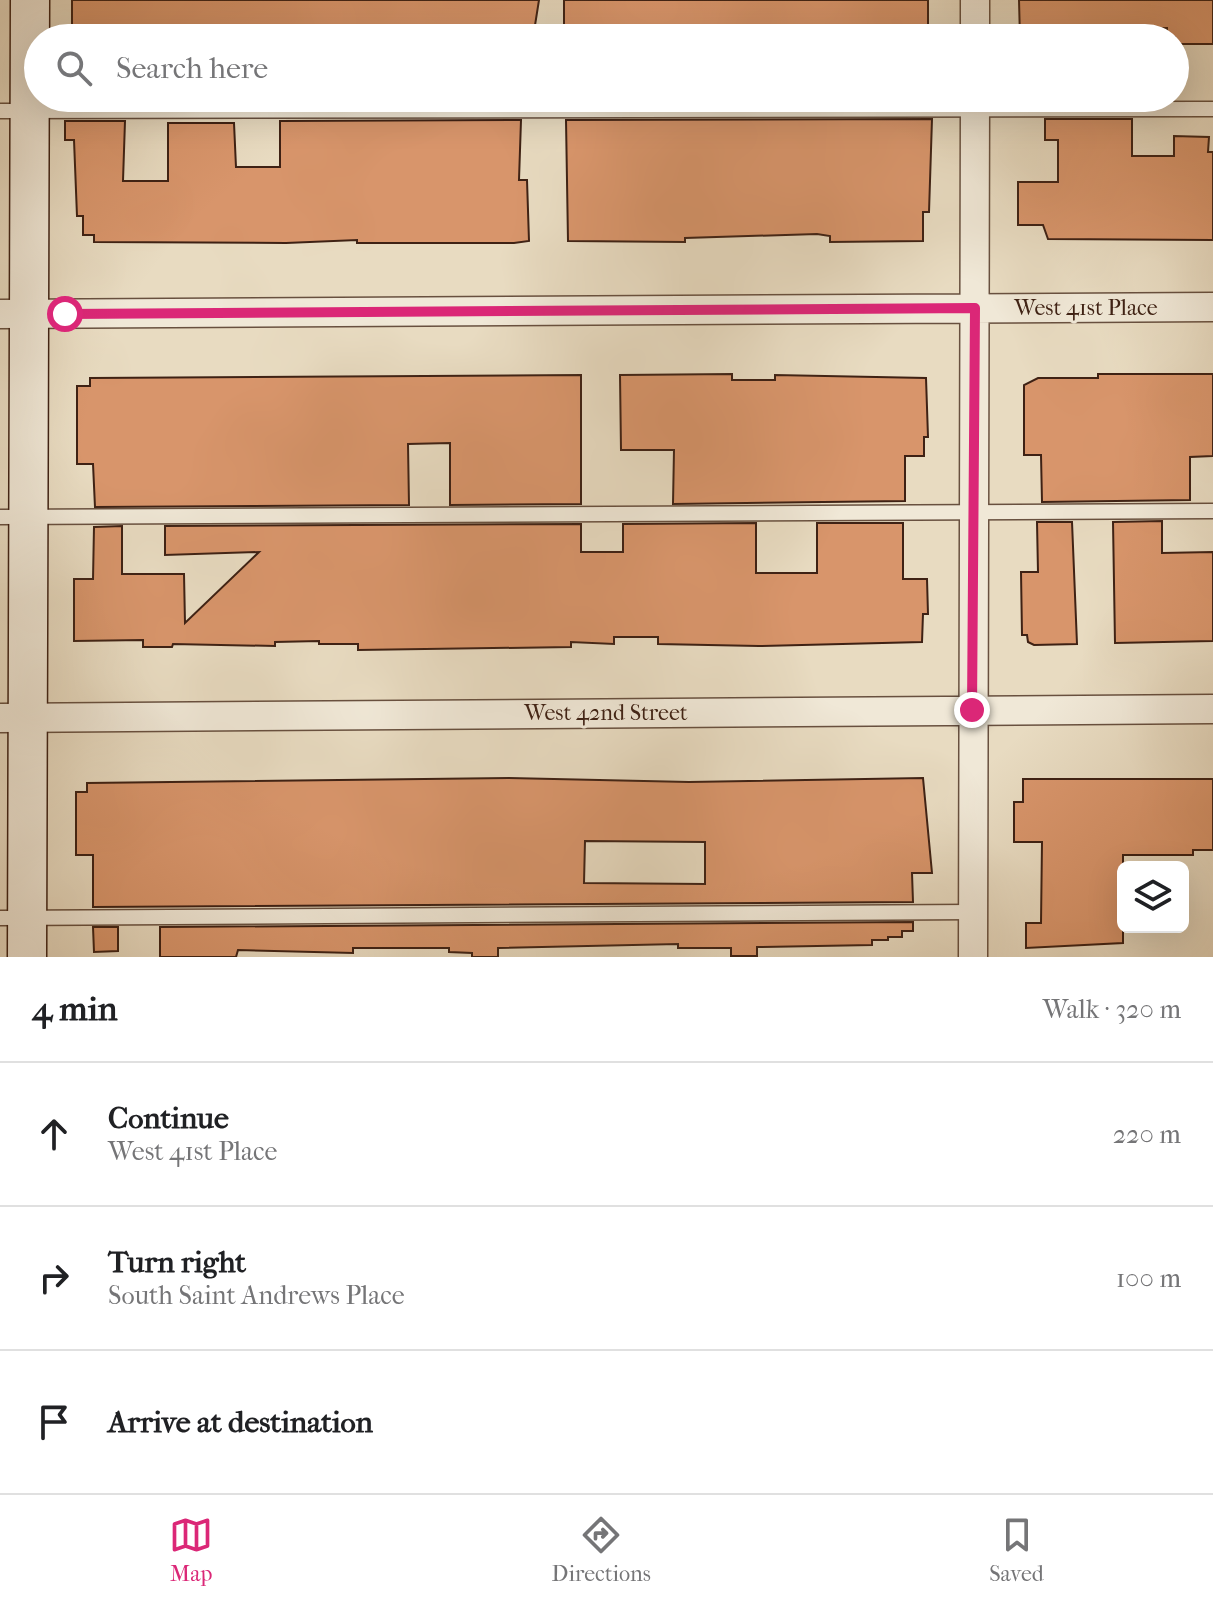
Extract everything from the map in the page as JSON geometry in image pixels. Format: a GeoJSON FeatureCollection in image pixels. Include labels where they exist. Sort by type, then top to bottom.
{"type":"FeatureCollection","features":[{"type":"Feature","properties":{"kind":"street"},"geometry":{"type":"LineString","coordinates":[[27,24],[30,0]]}},
{"type":"Feature","properties":{"kind":"street"},"geometry":{"type":"LineString","coordinates":[[975,0],[975,24]]}},
{"type":"Feature","properties":{"kind":"street"},"geometry":{"type":"LineString","coordinates":[[24,44],[15,111],[14,918],[27,957]]}},
{"type":"Feature","properties":{"kind":"street"},"geometry":{"type":"LineString","coordinates":[[973,957],[975,112]]}},
{"type":"Feature","properties":{"kind":"street","name":"West 41st Place"},"geometry":{"type":"LineString","coordinates":[[15,314],[1213,307]]}},
{"type":"Feature","properties":{"kind":"street","name":"West 42nd Street"},"geometry":{"type":"LineString","coordinates":[[14,718],[1213,709]]}},
{"type":"Feature","properties":{"kind":"lane"},"geometry":{"type":"LineString","coordinates":[[1189,108],[1213,109]]}},
{"type":"Feature","properties":{"kind":"lane"},"geometry":{"type":"LineString","coordinates":[[14,517],[1213,511]]}},
{"type":"Feature","properties":{"kind":"lane"},"geometry":{"type":"LineString","coordinates":[[14,918],[973,912]]}},
{"type":"Feature","properties":{"kind":"building"},"geometry":{"type":"Polygon","coordinates":[[[72,0],[539,0],[535,24],[72,24],[72,0]]]}},
{"type":"Feature","properties":{"kind":"building"},"geometry":{"type":"Polygon","coordinates":[[[564,0],[928,0],[928,24],[564,24],[564,0]]]}},
{"type":"Feature","properties":{"kind":"building"},"geometry":{"type":"Polygon","coordinates":[[[1019,0],[1213,0],[1213,44],[1189,44],[1189,24],[1020,24],[1019,0]]]}},
{"type":"Feature","properties":{"kind":"building"},"geometry":{"type":"Polygon","coordinates":[[[932,119],[929,212],[923,212],[923,241],[830,242],[830,236],[817,234],[685,238],[685,242],[568,241],[566,120],[932,119]]]}},
{"type":"Feature","properties":{"kind":"building"},"geometry":{"type":"Polygon","coordinates":[[[1045,119],[1132,119],[1132,156],[1174,156],[1174,136],[1209,137],[1208,152],[1213,152],[1213,240],[1048,239],[1043,225],[1018,225],[1018,182],[1058,182],[1058,140],[1045,140],[1045,119]]]}},
{"type":"Feature","properties":{"kind":"building"},"geometry":{"type":"Polygon","coordinates":[[[521,120],[519,180],[527,180],[529,241],[514,243],[357,243],[357,240],[286,243],[94,242],[94,235],[83,235],[83,216],[77,216],[74,140],[65,140],[65,121],[125,121],[123,181],[168,181],[168,123],[234,123],[236,167],[280,167],[280,121],[521,120]]]}},
{"type":"Feature","properties":{"kind":"building"},"geometry":{"type":"Polygon","coordinates":[[[732,374],[732,380],[775,380],[775,375],[926,378],[928,437],[924,437],[924,456],[905,456],[905,501],[673,504],[674,450],[621,450],[620,375],[732,374]]]}},
{"type":"Feature","properties":{"kind":"building"},"geometry":{"type":"Polygon","coordinates":[[[1098,374],[1213,374],[1213,456],[1190,457],[1190,500],[1042,502],[1041,455],[1024,455],[1024,385],[1038,378],[1098,378],[1098,374]]]}},
{"type":"Feature","properties":{"kind":"building"},"geometry":{"type":"Polygon","coordinates":[[[581,375],[581,504],[450,505],[450,443],[408,444],[409,505],[95,507],[93,464],[77,464],[77,386],[90,386],[90,378],[581,375]]]}},
{"type":"Feature","properties":{"kind":"building"},"geometry":{"type":"Polygon","coordinates":[[[1162,521],[1162,553],[1213,552],[1213,641],[1115,643],[1113,522],[1162,521]]]}},
{"type":"Feature","properties":{"kind":"building"},"geometry":{"type":"Polygon","coordinates":[[[1037,522],[1072,522],[1077,644],[1034,645],[1028,642],[1027,635],[1022,635],[1021,572],[1038,572],[1037,522]]]}},
{"type":"Feature","properties":{"kind":"building"},"geometry":{"type":"Polygon","coordinates":[[[756,523],[756,573],[817,573],[817,523],[903,523],[903,579],[927,579],[928,614],[923,614],[922,642],[759,646],[658,644],[658,637],[614,637],[614,644],[571,642],[571,647],[358,650],[358,644],[319,644],[319,641],[275,642],[275,646],[173,644],[172,647],[143,647],[143,640],[74,641],[74,579],[93,579],[94,527],[122,526],[122,574],[184,574],[185,623],[259,552],[165,555],[165,526],[581,524],[581,552],[623,552],[623,524],[756,523]]]}},
{"type":"Feature","properties":{"kind":"building"},"geometry":{"type":"Polygon","coordinates":[[[509,778],[689,782],[923,778],[932,873],[912,873],[913,902],[93,907],[93,855],[76,855],[76,792],[87,792],[87,783],[509,778]],[[585,841],[584,883],[705,884],[705,842],[585,841]]]}},
{"type":"Feature","properties":{"kind":"building"},"geometry":{"type":"Polygon","coordinates":[[[1023,779],[1213,779],[1213,850],[1193,850],[1193,855],[1123,855],[1123,861],[1117,861],[1117,933],[1123,933],[1123,943],[1026,948],[1026,923],[1041,923],[1042,842],[1014,842],[1014,802],[1023,802],[1023,779]]]}},
{"type":"Feature","properties":{"kind":"building"},"geometry":{"type":"Polygon","coordinates":[[[913,922],[913,931],[902,931],[902,937],[872,940],[872,945],[757,947],[757,956],[731,956],[731,948],[678,948],[678,944],[498,948],[498,957],[472,957],[472,953],[449,952],[449,948],[353,948],[353,953],[238,950],[236,957],[160,957],[160,927],[913,922]]]}},
{"type":"Feature","properties":{"kind":"building"},"geometry":{"type":"Polygon","coordinates":[[[93,927],[118,927],[118,951],[94,952],[93,927]]]}},
{"type":"Feature","properties":{"kind":"route"},"geometry":{"type":"LineString","coordinates":[[65,314],[975,308],[972,710]]}}]}
